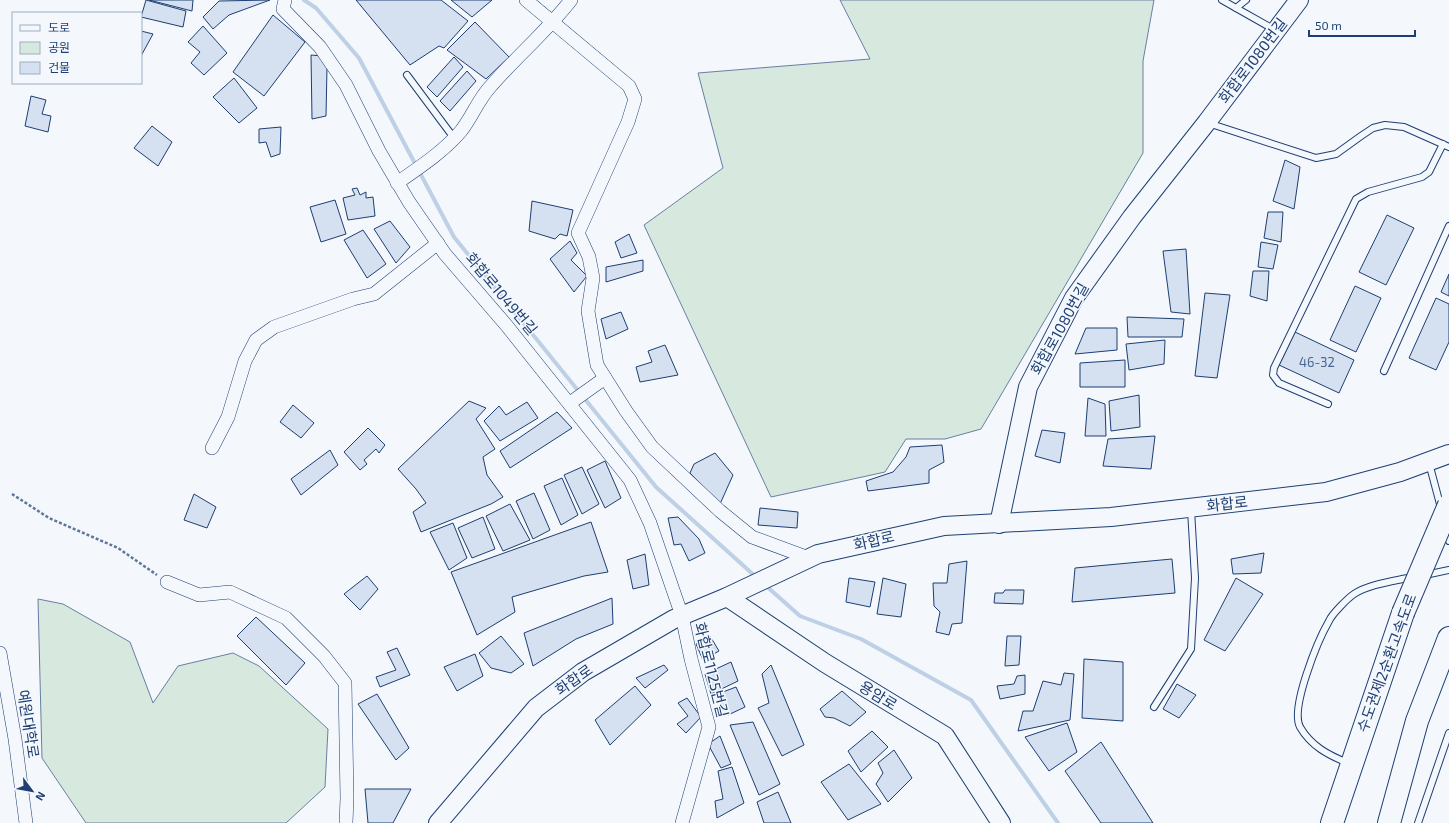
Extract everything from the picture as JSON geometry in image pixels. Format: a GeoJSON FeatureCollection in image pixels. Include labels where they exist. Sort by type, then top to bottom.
{"type":"FeatureCollection","features":[{"type":"Feature","properties":{"kind":"highway","name":"수도권제2순환고속도로"},"geometry":{"type":"LineString","coordinates":[[1332,823],[1404,613],[1449,505]]}},
{"type":"Feature","properties":{"kind":"highway"},"geometry":{"type":"LineString","coordinates":[[1389,823],[1418,721],[1449,638]]}},
{"type":"Feature","properties":{"kind":"main road","name":"화합로1080번길"},"geometry":{"type":"LineString","coordinates":[[999,524],[1028,386],[1074,298],[1132,216],[1207,122],[1299,0]]}},
{"type":"Feature","properties":{"kind":"main road","name":"화합로"},"geometry":{"type":"LineString","coordinates":[[438,823],[536,708],[584,672],[682,616],[749,587],[818,554],[944,526],[968,526],[1111,517],[1326,492],[1400,472],[1429,460],[1449,454]]}},
{"type":"Feature","properties":{"kind":"main road","name":"용암로"},"geometry":{"type":"LineString","coordinates":[[727,597],[824,663],[945,736],[1001,823]]}},
{"type":"Feature","properties":{"kind":"street"},"geometry":{"type":"LineString","coordinates":[[526,0],[629,86],[635,99],[628,122],[578,233],[589,257],[593,278],[588,311],[597,366],[602,381],[652,447],[720,511],[752,537],[808,558]]}},
{"type":"Feature","properties":{"kind":"street"},"geometry":{"type":"LineString","coordinates":[[397,183],[425,163],[462,130],[487,90],[554,22],[572,0]]}},
{"type":"Feature","properties":{"kind":"street","name":"화합로1049번길"},"geometry":{"type":"LineString","coordinates":[[282,3],[320,47],[346,85],[397,183],[438,243],[572,402],[630,480],[650,523],[682,616]]}},
{"type":"Feature","properties":{"kind":"street"},"geometry":{"type":"LineString","coordinates":[[212,448],[228,417],[245,361],[256,340],[274,327],[353,299],[374,294],[438,243]]}},
{"type":"Feature","properties":{"kind":"street"},"geometry":{"type":"LineString","coordinates":[[572,402],[602,381]]}},
{"type":"Feature","properties":{"kind":"street"},"geometry":{"type":"LineString","coordinates":[[167,582],[199,594],[230,592],[286,618],[324,656],[337,672],[345,684],[346,823]]}},
{"type":"Feature","properties":{"kind":"street","name":"화합로1125번길"},"geometry":{"type":"LineString","coordinates":[[682,616],[691,659],[709,727],[682,823]]}},
{"type":"Feature","properties":{"kind":"street","name":"예원대학로"},"geometry":{"type":"LineString","coordinates":[[0,653],[26,823]]}},
{"type":"Feature","properties":{"kind":"lane"},"geometry":{"type":"LineString","coordinates":[[1222,0],[1276,30]]}},
{"type":"Feature","properties":{"kind":"lane"},"geometry":{"type":"LineString","coordinates":[[1236,8],[1246,0]]}},
{"type":"Feature","properties":{"kind":"lane"},"geometry":{"type":"LineString","coordinates":[[408,75],[454,138]]}},
{"type":"Feature","properties":{"kind":"lane","name":"화합로1080번길"},"geometry":{"type":"LineString","coordinates":[[1207,122],[1316,158],[1336,154],[1373,128],[1385,125],[1404,127],[1446,145]]}},
{"type":"Feature","properties":{"kind":"lane"},"geometry":{"type":"LineString","coordinates":[[1328,404],[1279,383],[1273,375],[1274,368],[1356,199],[1368,192],[1422,177],[1429,172],[1446,145]]}},
{"type":"Feature","properties":{"kind":"lane"},"geometry":{"type":"LineString","coordinates":[[1384,372],[1449,226]]}},
{"type":"Feature","properties":{"kind":"lane"},"geometry":{"type":"LineString","coordinates":[[1429,460],[1449,541]]}},
{"type":"Feature","properties":{"kind":"lane"},"geometry":{"type":"LineString","coordinates":[[1154,707],[1191,649],[1195,578],[1191,508]]}},
{"type":"Feature","properties":{"kind":"lane"},"geometry":{"type":"LineString","coordinates":[[1352,765],[1318,749],[1300,727],[1297,716],[1306,674],[1330,619],[1354,594],[1380,584],[1449,570]]}},
{"type":"Feature","properties":{"kind":"lane"},"geometry":{"type":"LineString","coordinates":[[1418,823],[1449,733]]}},
{"type":"Feature","properties":{"kind":"path"},"geometry":{"type":"LineString","coordinates":[[12,494],[49,518],[118,548],[167,582]]}},
{"type":"Feature","properties":{"kind":"green space"},"geometry":{"type":"Polygon","coordinates":[[[840,0],[1154,0],[1143,61],[1143,153],[981,429],[945,439],[906,439],[885,472],[771,497],[644,225],[723,168],[698,73],[870,59],[840,0]]]}},
{"type":"Feature","properties":{"kind":"green space"},"geometry":{"type":"Polygon","coordinates":[[[38,599],[63,604],[130,642],[153,703],[178,666],[233,653],[259,666],[328,729],[325,787],[286,823],[86,823],[42,758],[38,599]]]}},
{"type":"Feature","properties":{"kind":"building"},"geometry":{"type":"Polygon","coordinates":[[[146,0],[186,11],[183,27],[142,17],[146,0]]]}},
{"type":"Feature","properties":{"kind":"building"},"geometry":{"type":"Polygon","coordinates":[[[149,0],[193,0],[192,11],[149,0]]]}},
{"type":"Feature","properties":{"kind":"building"},"geometry":{"type":"Polygon","coordinates":[[[270,0],[229,15],[213,29],[203,17],[219,1],[270,0]]]}},
{"type":"Feature","properties":{"kind":"building"},"geometry":{"type":"Polygon","coordinates":[[[356,0],[441,0],[468,21],[444,48],[439,46],[410,65],[356,0]]]}},
{"type":"Feature","properties":{"kind":"building"},"geometry":{"type":"Polygon","coordinates":[[[451,0],[492,0],[472,17],[451,0]]]}},
{"type":"Feature","properties":{"kind":"building"},"geometry":{"type":"Polygon","coordinates":[[[273,15],[305,42],[264,96],[233,72],[273,15]]]}},
{"type":"Feature","properties":{"kind":"building"},"geometry":{"type":"Polygon","coordinates":[[[475,22],[509,57],[486,79],[447,50],[475,22]]]}},
{"type":"Feature","properties":{"kind":"building"},"geometry":{"type":"Polygon","coordinates":[[[203,26],[227,53],[204,75],[191,63],[200,52],[188,42],[203,26]]]}},
{"type":"Feature","properties":{"kind":"building"},"geometry":{"type":"Polygon","coordinates":[[[142,31],[153,34],[142,54],[142,31]]]}},
{"type":"Feature","properties":{"kind":"building"},"geometry":{"type":"Polygon","coordinates":[[[311,55],[322,56],[327,67],[326,116],[312,119],[311,55]]]}},
{"type":"Feature","properties":{"kind":"building"},"geometry":{"type":"Polygon","coordinates":[[[454,57],[463,67],[437,97],[427,87],[454,57]]]}},
{"type":"Feature","properties":{"kind":"building"},"geometry":{"type":"Polygon","coordinates":[[[467,71],[476,81],[450,111],[440,101],[467,71]]]}},
{"type":"Feature","properties":{"kind":"building"},"geometry":{"type":"Polygon","coordinates":[[[234,78],[257,108],[239,123],[213,97],[234,78]]]}},
{"type":"Feature","properties":{"kind":"building"},"geometry":{"type":"Polygon","coordinates":[[[31,96],[46,100],[42,114],[51,116],[48,132],[25,126],[31,96]]]}},
{"type":"Feature","properties":{"kind":"building"},"geometry":{"type":"Polygon","coordinates":[[[152,126],[172,142],[158,166],[134,148],[152,126]]]}},
{"type":"Feature","properties":{"kind":"building"},"geometry":{"type":"Polygon","coordinates":[[[281,127],[280,154],[271,157],[266,142],[259,143],[259,129],[281,127]]]}},
{"type":"Feature","properties":{"kind":"building"},"geometry":{"type":"Polygon","coordinates":[[[1285,160],[1300,167],[1294,209],[1273,201],[1285,160]]]}},
{"type":"Feature","properties":{"kind":"building"},"geometry":{"type":"Polygon","coordinates":[[[357,188],[360,195],[366,192],[366,198],[373,197],[375,216],[348,220],[343,198],[355,195],[352,189],[357,188]]]}},
{"type":"Feature","properties":{"kind":"building"},"geometry":{"type":"Polygon","coordinates":[[[335,200],[346,234],[321,242],[310,207],[335,200]]]}},
{"type":"Feature","properties":{"kind":"building"},"geometry":{"type":"Polygon","coordinates":[[[532,201],[573,210],[567,236],[560,234],[555,239],[529,231],[532,201]]]}},
{"type":"Feature","properties":{"kind":"building"},"geometry":{"type":"Polygon","coordinates":[[[1268,212],[1283,212],[1281,242],[1264,238],[1268,212]]]}},
{"type":"Feature","properties":{"kind":"building"},"geometry":{"type":"Polygon","coordinates":[[[1387,215],[1414,228],[1386,285],[1359,272],[1387,215]]]}},
{"type":"Feature","properties":{"kind":"building"},"geometry":{"type":"Polygon","coordinates":[[[390,221],[410,247],[396,263],[374,229],[390,221]]]}},
{"type":"Feature","properties":{"kind":"building"},"geometry":{"type":"Polygon","coordinates":[[[363,230],[386,264],[367,278],[344,240],[363,230]]]}},
{"type":"Feature","properties":{"kind":"building"},"geometry":{"type":"Polygon","coordinates":[[[629,234],[637,253],[621,258],[615,242],[629,234]]]}},
{"type":"Feature","properties":{"kind":"building"},"geometry":{"type":"Polygon","coordinates":[[[570,241],[577,253],[571,260],[587,276],[574,292],[550,259],[570,241]]]}},
{"type":"Feature","properties":{"kind":"building"},"geometry":{"type":"Polygon","coordinates":[[[1261,242],[1278,245],[1273,269],[1258,267],[1261,242]]]}},
{"type":"Feature","properties":{"kind":"building"},"geometry":{"type":"Polygon","coordinates":[[[1186,249],[1190,314],[1171,312],[1163,251],[1186,249]]]}},
{"type":"Feature","properties":{"kind":"building"},"geometry":{"type":"Polygon","coordinates":[[[643,260],[643,271],[606,282],[606,267],[643,260]]]}},
{"type":"Feature","properties":{"kind":"building"},"geometry":{"type":"Polygon","coordinates":[[[1253,271],[1269,271],[1267,301],[1250,296],[1253,271]]]}},
{"type":"Feature","properties":{"kind":"building"},"geometry":{"type":"Polygon","coordinates":[[[1449,274],[1449,296],[1441,292],[1449,274]]]}},
{"type":"Feature","properties":{"kind":"building"},"geometry":{"type":"Polygon","coordinates":[[[1355,286],[1381,298],[1356,352],[1330,340],[1355,286]]]}},
{"type":"Feature","properties":{"kind":"building"},"geometry":{"type":"Polygon","coordinates":[[[1205,293],[1230,295],[1217,378],[1195,376],[1205,293]]]}},
{"type":"Feature","properties":{"kind":"building"},"geometry":{"type":"Polygon","coordinates":[[[1436,298],[1449,304],[1449,342],[1436,370],[1409,358],[1436,298]]]}},
{"type":"Feature","properties":{"kind":"building"},"geometry":{"type":"Polygon","coordinates":[[[621,312],[628,329],[606,339],[601,319],[621,312]]]}},
{"type":"Feature","properties":{"kind":"building"},"geometry":{"type":"Polygon","coordinates":[[[1127,317],[1184,319],[1182,337],[1128,337],[1127,317]]]}},
{"type":"Feature","properties":{"kind":"building"},"geometry":{"type":"Polygon","coordinates":[[[1086,328],[1117,328],[1117,350],[1075,354],[1086,328]]]}},
{"type":"Feature","properties":{"kind":"building"},"geometry":{"type":"Polygon","coordinates":[[[1295,332],[1354,360],[1339,393],[1279,365],[1295,332]]]}},
{"type":"Feature","properties":{"kind":"building"},"geometry":{"type":"Polygon","coordinates":[[[1165,340],[1164,364],[1129,370],[1126,344],[1165,340]]]}},
{"type":"Feature","properties":{"kind":"building"},"geometry":{"type":"Polygon","coordinates":[[[665,345],[678,375],[640,382],[636,367],[652,362],[648,351],[665,345]]]}},
{"type":"Feature","properties":{"kind":"building"},"geometry":{"type":"Polygon","coordinates":[[[1125,360],[1125,387],[1080,387],[1080,363],[1125,360]]]}},
{"type":"Feature","properties":{"kind":"building"},"geometry":{"type":"Polygon","coordinates":[[[1139,395],[1140,427],[1111,431],[1109,401],[1139,395]]]}},
{"type":"Feature","properties":{"kind":"building"},"geometry":{"type":"Polygon","coordinates":[[[1088,398],[1105,404],[1106,436],[1085,436],[1088,398]]]}},
{"type":"Feature","properties":{"kind":"building"},"geometry":{"type":"Polygon","coordinates":[[[469,401],[486,408],[476,419],[495,449],[483,457],[487,475],[503,497],[491,504],[421,532],[413,512],[426,503],[398,469],[469,401]]]}},
{"type":"Feature","properties":{"kind":"building"},"geometry":{"type":"Polygon","coordinates":[[[527,402],[538,418],[500,441],[484,421],[499,406],[506,415],[527,402]]]}},
{"type":"Feature","properties":{"kind":"building"},"geometry":{"type":"Polygon","coordinates":[[[293,405],[314,423],[301,438],[280,422],[293,405]]]}},
{"type":"Feature","properties":{"kind":"building"},"geometry":{"type":"Polygon","coordinates":[[[557,412],[572,428],[510,468],[500,451],[557,412]]]}},
{"type":"Feature","properties":{"kind":"building"},"geometry":{"type":"Polygon","coordinates":[[[368,428],[385,445],[379,453],[376,449],[364,460],[367,464],[360,470],[344,452],[368,428]]]}},
{"type":"Feature","properties":{"kind":"building"},"geometry":{"type":"Polygon","coordinates":[[[1042,430],[1065,433],[1060,463],[1035,456],[1042,430]]]}},
{"type":"Feature","properties":{"kind":"building"},"geometry":{"type":"Polygon","coordinates":[[[1155,436],[1151,469],[1103,466],[1108,439],[1155,436]]]}},
{"type":"Feature","properties":{"kind":"building"},"geometry":{"type":"Polygon","coordinates":[[[942,445],[944,462],[929,470],[929,483],[868,491],[866,481],[893,472],[906,457],[910,447],[942,445]]]}},
{"type":"Feature","properties":{"kind":"building"},"geometry":{"type":"Polygon","coordinates":[[[330,450],[338,465],[301,495],[291,479],[330,450]]]}},
{"type":"Feature","properties":{"kind":"building"},"geometry":{"type":"Polygon","coordinates":[[[715,453],[733,475],[720,504],[690,473],[694,464],[715,453]]]}},
{"type":"Feature","properties":{"kind":"building"},"geometry":{"type":"Polygon","coordinates":[[[605,461],[621,498],[605,508],[587,470],[605,461]]]}},
{"type":"Feature","properties":{"kind":"building"},"geometry":{"type":"Polygon","coordinates":[[[582,467],[599,504],[582,514],[564,475],[582,467]]]}},
{"type":"Feature","properties":{"kind":"building"},"geometry":{"type":"Polygon","coordinates":[[[562,478],[578,515],[561,525],[544,486],[562,478]]]}},
{"type":"Feature","properties":{"kind":"building"},"geometry":{"type":"Polygon","coordinates":[[[534,493],[550,530],[533,539],[516,501],[534,493]]]}},
{"type":"Feature","properties":{"kind":"building"},"geometry":{"type":"Polygon","coordinates":[[[194,494],[216,507],[207,528],[184,520],[194,494]]]}},
{"type":"Feature","properties":{"kind":"building"},"geometry":{"type":"Polygon","coordinates":[[[510,504],[530,540],[503,551],[486,516],[510,504]]]}},
{"type":"Feature","properties":{"kind":"building"},"geometry":{"type":"Polygon","coordinates":[[[760,508],[798,512],[797,528],[758,525],[760,508]]]}},
{"type":"Feature","properties":{"kind":"building"},"geometry":{"type":"Polygon","coordinates":[[[483,517],[495,549],[472,558],[458,528],[483,517]]]}},
{"type":"Feature","properties":{"kind":"building"},"geometry":{"type":"Polygon","coordinates":[[[678,517],[699,539],[705,553],[689,561],[681,544],[674,545],[668,518],[678,517]]]}},
{"type":"Feature","properties":{"kind":"building"},"geometry":{"type":"Polygon","coordinates":[[[591,522],[608,572],[584,576],[512,597],[515,612],[477,635],[451,572],[591,522]]]}},
{"type":"Feature","properties":{"kind":"building"},"geometry":{"type":"Polygon","coordinates":[[[453,523],[467,558],[449,570],[430,532],[453,523]]]}},
{"type":"Feature","properties":{"kind":"building"},"geometry":{"type":"Polygon","coordinates":[[[1264,553],[1261,573],[1233,574],[1231,559],[1264,553]]]}},
{"type":"Feature","properties":{"kind":"building"},"geometry":{"type":"Polygon","coordinates":[[[645,554],[649,585],[633,589],[627,560],[645,554]]]}},
{"type":"Feature","properties":{"kind":"building"},"geometry":{"type":"Polygon","coordinates":[[[1172,559],[1175,593],[1072,602],[1075,568],[1172,559]]]}},
{"type":"Feature","properties":{"kind":"building"},"geometry":{"type":"Polygon","coordinates":[[[967,561],[962,623],[952,624],[949,635],[936,632],[940,612],[934,606],[933,583],[947,583],[949,564],[967,561]]]}},
{"type":"Feature","properties":{"kind":"building"},"geometry":{"type":"Polygon","coordinates":[[[367,576],[378,589],[360,610],[344,594],[367,576]]]}},
{"type":"Feature","properties":{"kind":"building"},"geometry":{"type":"Polygon","coordinates":[[[849,578],[875,582],[870,607],[846,602],[849,578]]]}},
{"type":"Feature","properties":{"kind":"building"},"geometry":{"type":"Polygon","coordinates":[[[883,578],[906,584],[901,617],[877,614],[883,578]]]}},
{"type":"Feature","properties":{"kind":"building"},"geometry":{"type":"Polygon","coordinates":[[[1236,578],[1263,594],[1225,651],[1204,640],[1236,578]]]}},
{"type":"Feature","properties":{"kind":"building"},"geometry":{"type":"Polygon","coordinates":[[[1005,590],[1024,590],[1023,604],[994,603],[995,593],[1003,593],[1005,590]]]}},
{"type":"Feature","properties":{"kind":"building"},"geometry":{"type":"Polygon","coordinates":[[[612,598],[613,624],[576,639],[533,666],[524,633],[612,598]]]}},
{"type":"Feature","properties":{"kind":"building"},"geometry":{"type":"Polygon","coordinates":[[[256,617],[305,663],[286,685],[237,636],[256,617]]]}},
{"type":"Feature","properties":{"kind":"building"},"geometry":{"type":"Polygon","coordinates":[[[501,636],[524,664],[511,673],[491,668],[479,653],[501,636]]]}},
{"type":"Feature","properties":{"kind":"building"},"geometry":{"type":"Polygon","coordinates":[[[710,636],[719,651],[703,660],[696,644],[710,636]]]}},
{"type":"Feature","properties":{"kind":"building"},"geometry":{"type":"Polygon","coordinates":[[[1007,636],[1021,636],[1019,665],[1005,666],[1007,636]]]}},
{"type":"Feature","properties":{"kind":"building"},"geometry":{"type":"Polygon","coordinates":[[[397,648],[410,675],[380,687],[376,677],[396,670],[387,652],[397,648]]]}},
{"type":"Feature","properties":{"kind":"building"},"geometry":{"type":"Polygon","coordinates":[[[475,654],[483,676],[457,691],[444,667],[475,654]]]}},
{"type":"Feature","properties":{"kind":"building"},"geometry":{"type":"Polygon","coordinates":[[[1084,659],[1123,662],[1123,721],[1082,718],[1084,659]]]}},
{"type":"Feature","properties":{"kind":"building"},"geometry":{"type":"Polygon","coordinates":[[[731,662],[738,681],[711,694],[705,674],[731,662]]]}},
{"type":"Feature","properties":{"kind":"building"},"geometry":{"type":"Polygon","coordinates":[[[664,665],[668,670],[645,688],[636,678],[664,665]]]}},
{"type":"Feature","properties":{"kind":"building"},"geometry":{"type":"Polygon","coordinates":[[[771,665],[804,745],[782,756],[758,708],[769,703],[762,674],[771,665]]]}},
{"type":"Feature","properties":{"kind":"building"},"geometry":{"type":"Polygon","coordinates":[[[1064,673],[1074,674],[1070,720],[1018,731],[1023,711],[1033,711],[1043,681],[1061,685],[1064,673]]]}},
{"type":"Feature","properties":{"kind":"building"},"geometry":{"type":"Polygon","coordinates":[[[1025,675],[1025,694],[1000,699],[997,686],[1014,684],[1017,676],[1025,675]]]}},
{"type":"Feature","properties":{"kind":"building"},"geometry":{"type":"Polygon","coordinates":[[[1177,684],[1196,695],[1179,718],[1163,709],[1177,684]]]}},
{"type":"Feature","properties":{"kind":"building"},"geometry":{"type":"Polygon","coordinates":[[[635,686],[651,705],[610,745],[595,720],[635,686]]]}},
{"type":"Feature","properties":{"kind":"building"},"geometry":{"type":"Polygon","coordinates":[[[736,687],[745,707],[728,715],[715,695],[736,687]]]}},
{"type":"Feature","properties":{"kind":"building"},"geometry":{"type":"Polygon","coordinates":[[[842,691],[866,712],[850,726],[834,718],[825,717],[820,709],[842,691]]]}},
{"type":"Feature","properties":{"kind":"building"},"geometry":{"type":"Polygon","coordinates":[[[377,694],[409,748],[396,760],[358,704],[377,694]]]}},
{"type":"Feature","properties":{"kind":"building"},"geometry":{"type":"Polygon","coordinates":[[[687,698],[701,717],[686,733],[677,724],[688,716],[678,703],[687,698]]]}},
{"type":"Feature","properties":{"kind":"building"},"geometry":{"type":"Polygon","coordinates":[[[753,722],[780,784],[759,795],[730,725],[753,722]]]}},
{"type":"Feature","properties":{"kind":"building"},"geometry":{"type":"Polygon","coordinates":[[[1067,723],[1077,752],[1049,771],[1025,737],[1067,723]]]}},
{"type":"Feature","properties":{"kind":"building"},"geometry":{"type":"Polygon","coordinates":[[[872,731],[888,747],[861,772],[848,751],[872,731]]]}},
{"type":"Feature","properties":{"kind":"building"},"geometry":{"type":"Polygon","coordinates":[[[720,736],[731,764],[721,768],[708,744],[720,736]]]}},
{"type":"Feature","properties":{"kind":"building"},"geometry":{"type":"Polygon","coordinates":[[[1101,742],[1153,823],[1101,823],[1065,771],[1101,742]]]}},
{"type":"Feature","properties":{"kind":"building"},"geometry":{"type":"Polygon","coordinates":[[[894,750],[912,778],[888,802],[876,784],[883,773],[878,763],[894,750]]]}},
{"type":"Feature","properties":{"kind":"building"},"geometry":{"type":"Polygon","coordinates":[[[849,764],[881,804],[848,820],[821,782],[849,764]]]}},
{"type":"Feature","properties":{"kind":"building"},"geometry":{"type":"Polygon","coordinates":[[[732,767],[744,803],[717,818],[715,801],[723,799],[718,771],[732,767]]]}},
{"type":"Feature","properties":{"kind":"building"},"geometry":{"type":"Polygon","coordinates":[[[365,789],[411,789],[393,823],[368,823],[365,789]]]}},
{"type":"Feature","properties":{"kind":"building"},"geometry":{"type":"Polygon","coordinates":[[[778,792],[791,823],[764,823],[757,802],[778,792]]]}},
{"type":"Feature","properties":{"kind":"waterway"},"geometry":{"type":"LineString","coordinates":[[304,0],[316,8],[359,58],[454,237],[656,487],[756,577]]}},
{"type":"Feature","properties":{"kind":"waterway"},"geometry":{"type":"LineString","coordinates":[[764,584],[800,616],[861,639],[971,700],[1058,823]]}}]}
